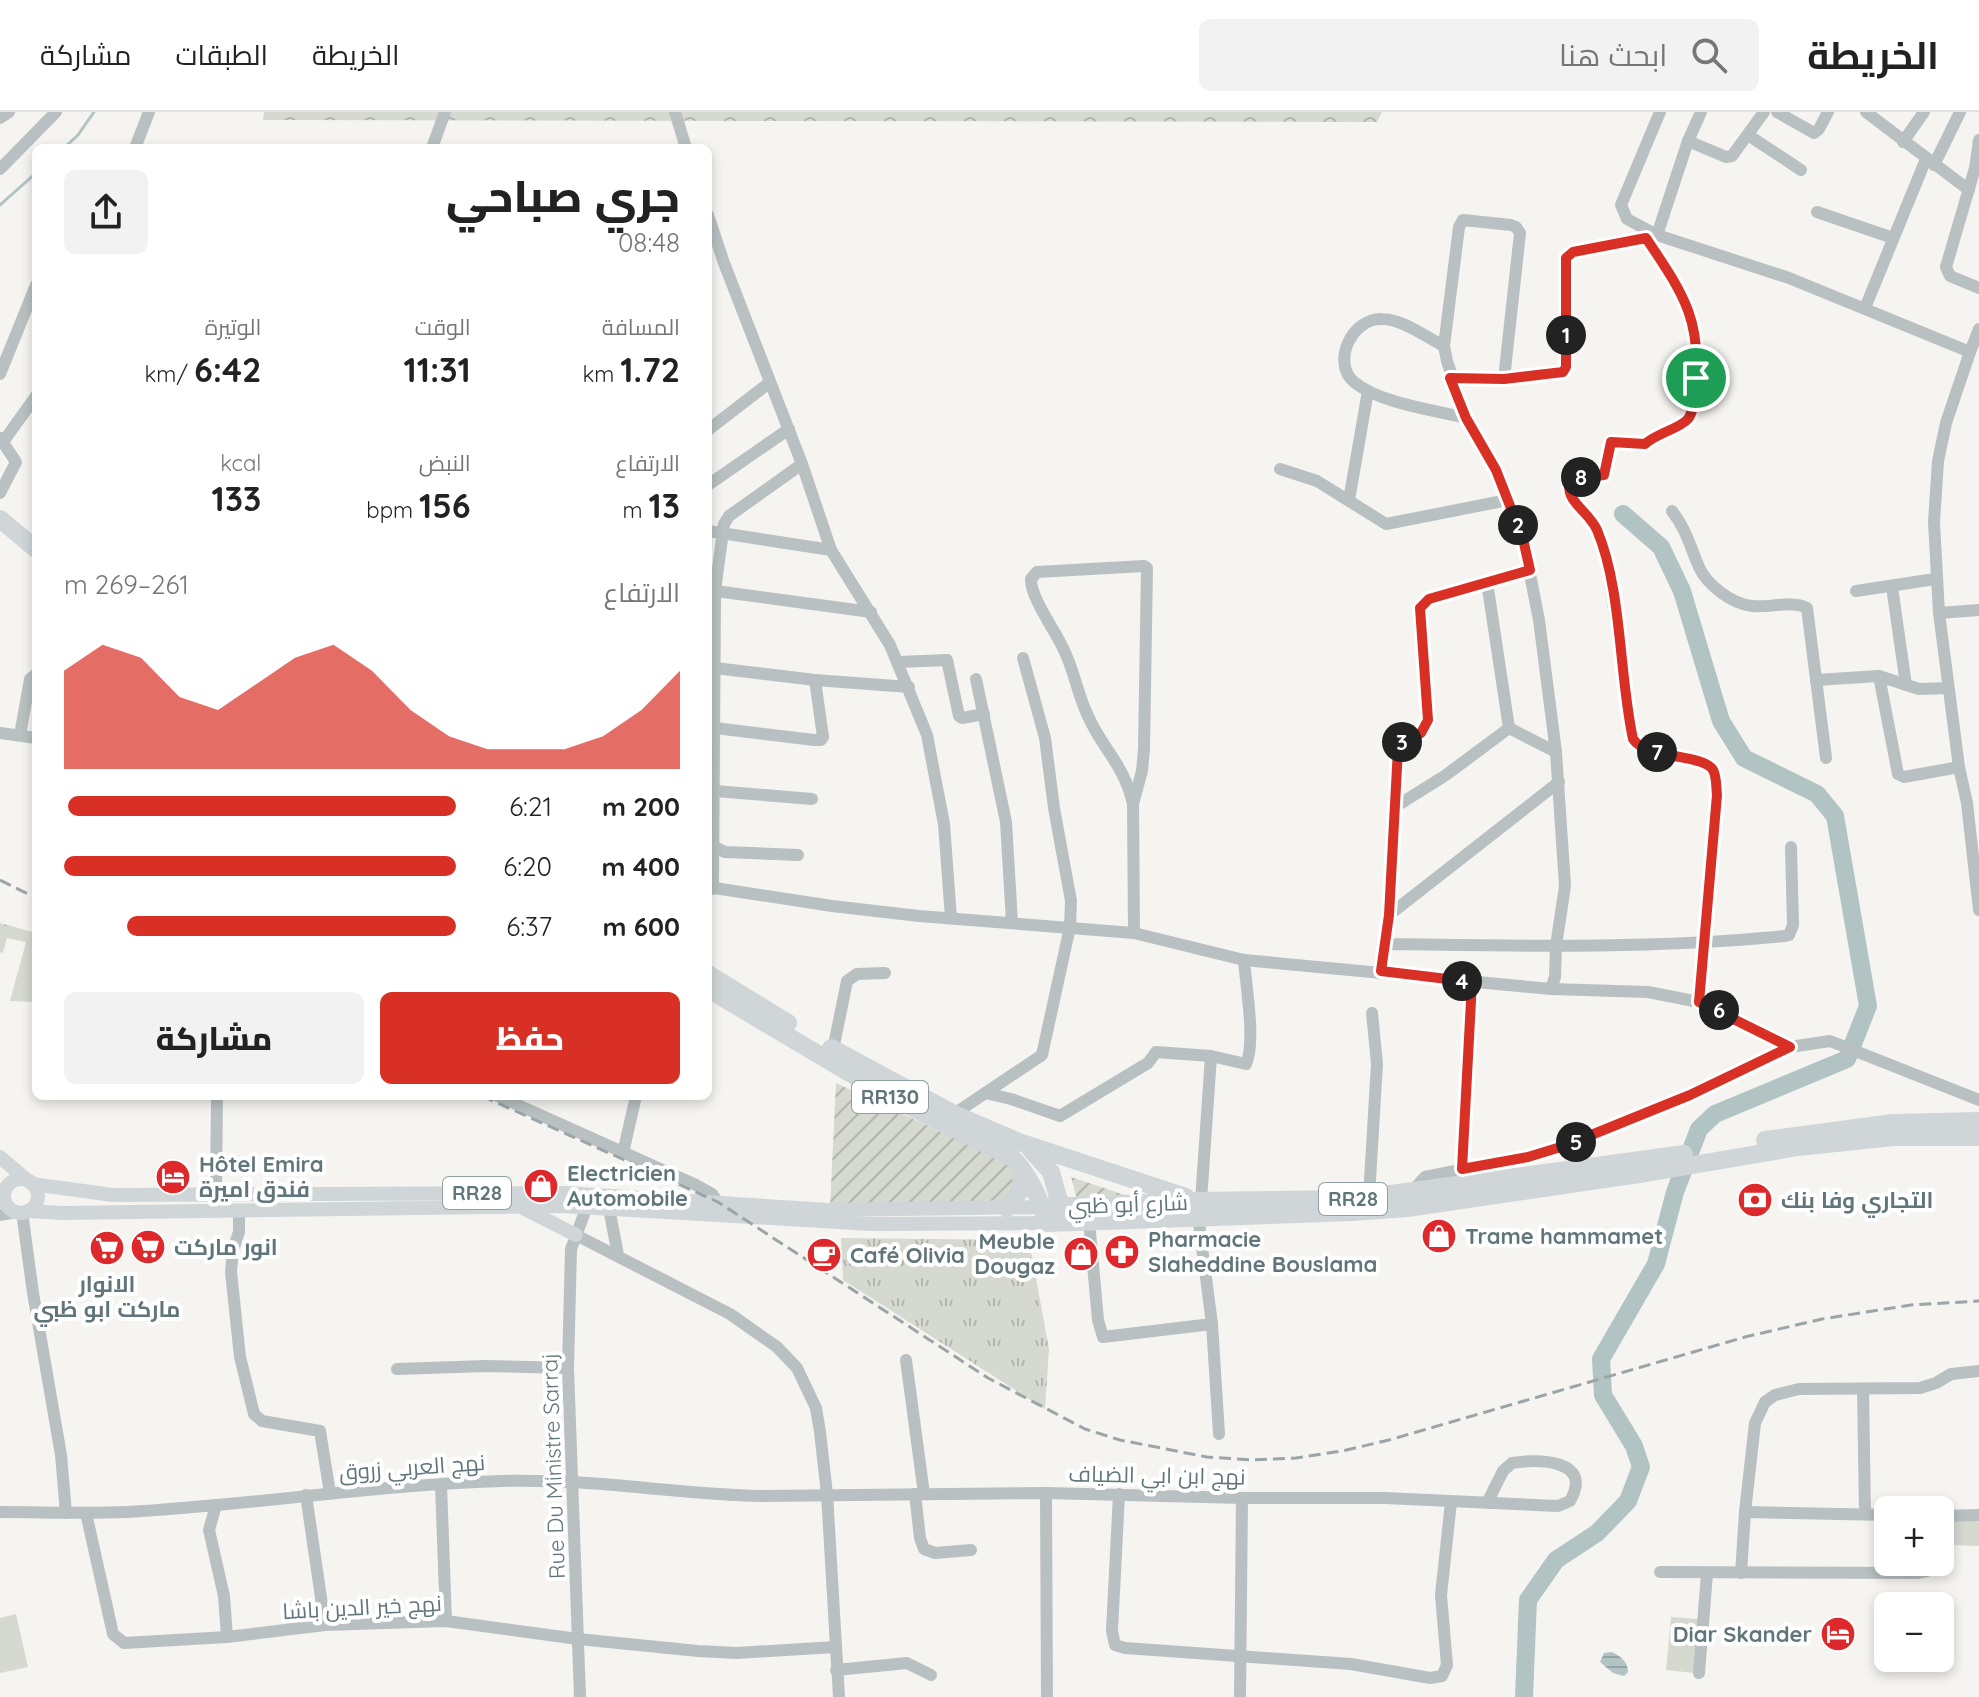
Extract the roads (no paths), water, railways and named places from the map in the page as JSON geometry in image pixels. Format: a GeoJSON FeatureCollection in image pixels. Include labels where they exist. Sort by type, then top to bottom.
{"type":"FeatureCollection","features":[{"type":"Feature","properties":{"kind":"highway"},"geometry":{"type":"LineString","coordinates":[[0,504],[32,530]]}},
{"type":"Feature","properties":{"kind":"highway"},"geometry":{"type":"LineString","coordinates":[[0,519],[32,546]]}},
{"type":"Feature","properties":{"kind":"highway","name":"RR130"},"geometry":{"type":"LineString","coordinates":[[712,976],[833,1050],[954,1114],[1019,1142],[1044,1162],[1051,1172],[1054,1214]]}},
{"type":"Feature","properties":{"kind":"highway","name":"RR130"},"geometry":{"type":"LineString","coordinates":[[712,991],[892,1098],[996,1148],[1021,1167],[1054,1214]]}},
{"type":"Feature","properties":{"kind":"highway","name":"RR28"},"geometry":{"type":"LineString","coordinates":[[1696,1159],[1796,1134],[1893,1123],[1979,1121]]}},
{"type":"Feature","properties":{"kind":"highway","name":"RR28"},"geometry":{"type":"LineString","coordinates":[[1696,1159],[1893,1137],[1979,1137]]}},
{"type":"Feature","properties":{"kind":"highway"},"geometry":{"type":"LineString","coordinates":[[1019,1142],[1198,1206]]}},
{"type":"Feature","properties":{"kind":"highway","name":"شارع أبو ظبي"},"geometry":{"type":"LineString","coordinates":[[1054,1214],[1354,1199],[1660,1158],[1696,1159]]}},
{"type":"Feature","properties":{"kind":"highway","name":"شارع أبو ظبي"},"geometry":{"type":"LineString","coordinates":[[1054,1214],[1089,1221],[1198,1206],[1353,1212],[1407,1208],[1646,1173],[1696,1159]]}},
{"type":"Feature","properties":{"kind":"highway"},"geometry":{"type":"LineString","coordinates":[[1007,1208],[1020,1191],[1021,1167]]}},
{"type":"Feature","properties":{"kind":"main road"},"geometry":{"type":"LineString","coordinates":[[0,1157],[30,1182],[38,1195],[33,1207],[16,1212],[6,1204],[2,1190],[14,1180],[30,1182]]}},
{"type":"Feature","properties":{"kind":"main road","name":"شارع أبو ظبي"},"geometry":{"type":"LineString","coordinates":[[30,1182],[113,1195],[216,1195],[289,1202],[517,1206],[718,1202],[830,1210],[1007,1208],[1054,1214]]}},
{"type":"Feature","properties":{"kind":"main road","name":"شارع أبو ظبي"},"geometry":{"type":"LineString","coordinates":[[16,1212],[239,1210],[289,1202],[509,1193],[727,1216],[872,1224],[1054,1214]]}},
{"type":"Feature","properties":{"kind":"main road"},"geometry":{"type":"LineString","coordinates":[[517,1206],[576,1235]]}},
{"type":"Feature","properties":{"kind":"street"},"geometry":{"type":"LineString","coordinates":[[0,118],[9,112]]}},
{"type":"Feature","properties":{"kind":"street"},"geometry":{"type":"LineString","coordinates":[[0,169],[56,112]]}},
{"type":"Feature","properties":{"kind":"street"},"geometry":{"type":"LineString","coordinates":[[137,144],[149,112]]}},
{"type":"Feature","properties":{"kind":"street"},"geometry":{"type":"LineString","coordinates":[[433,144],[445,112]]}},
{"type":"Feature","properties":{"kind":"street"},"geometry":{"type":"LineString","coordinates":[[675,112],[685,144]]}},
{"type":"Feature","properties":{"kind":"street"},"geometry":{"type":"LineString","coordinates":[[1660,112],[1621,205],[1627,219],[1651,237],[1789,278],[1970,352]]}},
{"type":"Feature","properties":{"kind":"street"},"geometry":{"type":"LineString","coordinates":[[1651,237],[1701,112]]}},
{"type":"Feature","properties":{"kind":"street"},"geometry":{"type":"LineString","coordinates":[[1688,141],[1729,157],[1736,153],[1764,112]]}},
{"type":"Feature","properties":{"kind":"street"},"geometry":{"type":"LineString","coordinates":[[1777,112],[1814,133],[1828,112]]}},
{"type":"Feature","properties":{"kind":"street"},"geometry":{"type":"LineString","coordinates":[[1866,112],[1930,162],[1973,184]]}},
{"type":"Feature","properties":{"kind":"street"},"geometry":{"type":"LineString","coordinates":[[1903,142],[1924,112]]}},
{"type":"Feature","properties":{"kind":"street"},"geometry":{"type":"LineString","coordinates":[[1865,308],[1893,238],[1958,113]]}},
{"type":"Feature","properties":{"kind":"street"},"geometry":{"type":"LineString","coordinates":[[1748,135],[1801,170]]}},
{"type":"Feature","properties":{"kind":"street"},"geometry":{"type":"LineString","coordinates":[[1979,140],[1973,184],[1946,267],[1950,276],[1979,288]]}},
{"type":"Feature","properties":{"kind":"street"},"geometry":{"type":"LineString","coordinates":[[1817,212],[1893,238]]}},
{"type":"Feature","properties":{"kind":"street"},"geometry":{"type":"LineString","coordinates":[[1504,379],[1520,233],[1516,227],[1467,219],[1461,223],[1444,346],[1450,378],[1466,418],[1496,470],[1523,539],[1539,620],[1559,782],[1565,886],[1551,989]]}},
{"type":"Feature","properties":{"kind":"street"},"geometry":{"type":"LineString","coordinates":[[712,226],[802,464],[831,550],[871,612],[898,662],[927,735],[944,824],[951,918]]}},
{"type":"Feature","properties":{"kind":"street"},"geometry":{"type":"LineString","coordinates":[[1450,378],[1504,379],[1565,370],[1565,263],[1569,255],[1651,237]]}},
{"type":"Feature","properties":{"kind":"street"},"geometry":{"type":"LineString","coordinates":[[1651,237],[1683,293],[1691,314],[1696,378],[1692,410],[1684,422],[1656,435],[1645,444],[1611,442],[1604,475],[1571,479],[1568,492],[1587,512],[1598,532],[1611,586],[1633,739],[1641,747],[1707,764],[1714,774],[1717,795],[1699,1002]]}},
{"type":"Feature","properties":{"kind":"street"},"geometry":{"type":"LineString","coordinates":[[0,374],[32,295]]}},
{"type":"Feature","properties":{"kind":"street"},"geometry":{"type":"LineString","coordinates":[[1444,346],[1396,322],[1382,319],[1361,326],[1351,337],[1345,350],[1346,373],[1368,391],[1466,418]]}},
{"type":"Feature","properties":{"kind":"street"},"geometry":{"type":"LineString","coordinates":[[1979,329],[1946,423],[1938,461],[1934,522],[1935,579],[1948,688],[1959,767],[1973,803],[1979,910]]}},
{"type":"Feature","properties":{"kind":"street"},"geometry":{"type":"LineString","coordinates":[[712,427],[769,383]]}},
{"type":"Feature","properties":{"kind":"street"},"geometry":{"type":"LineString","coordinates":[[1349,500],[1368,391]]}},
{"type":"Feature","properties":{"kind":"street"},"geometry":{"type":"LineString","coordinates":[[0,493],[16,462],[2,440],[32,401]]}},
{"type":"Feature","properties":{"kind":"street"},"geometry":{"type":"LineString","coordinates":[[712,482],[789,429]]}},
{"type":"Feature","properties":{"kind":"street"},"geometry":{"type":"LineString","coordinates":[[712,832],[715,668],[712,591],[722,534],[729,516],[802,464]]}},
{"type":"Feature","properties":{"kind":"street"},"geometry":{"type":"LineString","coordinates":[[1280,469],[1317,481],[1377,521],[1394,525],[1508,500]]}},
{"type":"Feature","properties":{"kind":"street"},"geometry":{"type":"LineString","coordinates":[[1672,511],[1688,533],[1704,576],[1731,599],[1755,607],[1799,605],[1807,608],[1826,758]]}},
{"type":"Feature","properties":{"kind":"street"},"geometry":{"type":"LineString","coordinates":[[712,532],[831,550]]}},
{"type":"Feature","properties":{"kind":"street"},"geometry":{"type":"LineString","coordinates":[[1133,804],[1123,771],[1093,727],[1064,649],[1033,593],[1031,579],[1037,572],[1147,568],[1144,749],[1133,804],[1134,933]]}},
{"type":"Feature","properties":{"kind":"street"},"geometry":{"type":"LineString","coordinates":[[1381,971],[1389,915],[1398,749],[1406,739],[1421,733],[1428,720],[1421,604],[1530,570]]}},
{"type":"Feature","properties":{"kind":"street"},"geometry":{"type":"LineString","coordinates":[[1856,591],[1935,579]]}},
{"type":"Feature","properties":{"kind":"street"},"geometry":{"type":"LineString","coordinates":[[1487,582],[1509,728]]}},
{"type":"Feature","properties":{"kind":"street"},"geometry":{"type":"LineString","coordinates":[[1892,587],[1906,685]]}},
{"type":"Feature","properties":{"kind":"street"},"geometry":{"type":"LineString","coordinates":[[712,591],[871,612]]}},
{"type":"Feature","properties":{"kind":"street"},"geometry":{"type":"LineString","coordinates":[[1939,613],[1979,610]]}},
{"type":"Feature","properties":{"kind":"street"},"geometry":{"type":"LineString","coordinates":[[954,1114],[1042,1055],[1070,927],[1071,901],[1050,767],[1023,658]]}},
{"type":"Feature","properties":{"kind":"street"},"geometry":{"type":"LineString","coordinates":[[898,662],[947,660],[959,716],[984,714]]}},
{"type":"Feature","properties":{"kind":"street"},"geometry":{"type":"LineString","coordinates":[[715,668],[909,687]]}},
{"type":"Feature","properties":{"kind":"street"},"geometry":{"type":"LineString","coordinates":[[1816,680],[1879,676],[1919,689],[1948,688]]}},
{"type":"Feature","properties":{"kind":"street"},"geometry":{"type":"LineString","coordinates":[[1879,676],[1899,775],[1904,777],[1959,767]]}},
{"type":"Feature","properties":{"kind":"street"},"geometry":{"type":"LineString","coordinates":[[20,735],[32,677]]}},
{"type":"Feature","properties":{"kind":"street"},"geometry":{"type":"LineString","coordinates":[[976,679],[1006,822],[1012,922]]}},
{"type":"Feature","properties":{"kind":"street"},"geometry":{"type":"LineString","coordinates":[[715,728],[821,740],[815,680]]}},
{"type":"Feature","properties":{"kind":"street"},"geometry":{"type":"LineString","coordinates":[[1509,728],[1556,752]]}},
{"type":"Feature","properties":{"kind":"street"},"geometry":{"type":"LineString","coordinates":[[1395,807],[1446,775],[1509,728]]}},
{"type":"Feature","properties":{"kind":"street"},"geometry":{"type":"LineString","coordinates":[[0,733],[32,737]]}},
{"type":"Feature","properties":{"kind":"street"},"geometry":{"type":"LineString","coordinates":[[1389,915],[1559,782]]}},
{"type":"Feature","properties":{"kind":"street"},"geometry":{"type":"LineString","coordinates":[[715,791],[812,799]]}},
{"type":"Feature","properties":{"kind":"street"},"geometry":{"type":"LineString","coordinates":[[712,846],[725,852],[798,855]]}},
{"type":"Feature","properties":{"kind":"street"},"geometry":{"type":"LineString","coordinates":[[1385,944],[1704,944],[1789,935],[1793,925],[1791,847]]}},
{"type":"Feature","properties":{"kind":"street"},"geometry":{"type":"LineString","coordinates":[[712,888],[844,908],[1134,933],[1244,960],[1551,989],[1616,989],[1699,1002],[1790,1047]]}},
{"type":"Feature","properties":{"kind":"street"},"geometry":{"type":"LineString","coordinates":[[985,1093],[1060,1116],[1148,1063],[1156,1052],[1211,1056],[1245,1064],[1249,1061],[1244,960]]}},
{"type":"Feature","properties":{"kind":"street"},"geometry":{"type":"LineString","coordinates":[[833,1050],[847,981],[857,974],[885,973]]}},
{"type":"Feature","properties":{"kind":"street"},"geometry":{"type":"LineString","coordinates":[[1462,1169],[1472,982]]}},
{"type":"Feature","properties":{"kind":"street"},"geometry":{"type":"LineString","coordinates":[[1369,1196],[1377,1064],[1372,1013]]}},
{"type":"Feature","properties":{"kind":"street"},"geometry":{"type":"LineString","coordinates":[[1409,1193],[1425,1177],[1528,1157],[1564,1146],[1690,1095],[1790,1047],[1830,1041],[1979,1100]]}},
{"type":"Feature","properties":{"kind":"street"},"geometry":{"type":"LineString","coordinates":[[1211,1056],[1198,1206],[1212,1324],[1219,1434]]}},
{"type":"Feature","properties":{"kind":"street"},"geometry":{"type":"LineString","coordinates":[[216,1195],[217,1100]]}},
{"type":"Feature","properties":{"kind":"street"},"geometry":{"type":"LineString","coordinates":[[507,1100],[708,1191],[727,1216]]}},
{"type":"Feature","properties":{"kind":"street"},"geometry":{"type":"LineString","coordinates":[[623,1153],[635,1100]]}},
{"type":"Feature","properties":{"kind":"street"},"geometry":{"type":"LineString","coordinates":[[599,1202],[618,1255]]}},
{"type":"Feature","properties":{"kind":"street","name":"Rue Du Ministre Sarraj"},"geometry":{"type":"LineString","coordinates":[[580,1697],[568,1368],[571,1249],[576,1235],[599,1202]]}},
{"type":"Feature","properties":{"kind":"street"},"geometry":{"type":"LineString","coordinates":[[239,1210],[239,1232],[231,1272],[240,1357],[254,1414],[262,1421],[320,1431],[330,1493]]}},
{"type":"Feature","properties":{"kind":"street"},"geometry":{"type":"LineString","coordinates":[[16,1212],[61,1455],[66,1513]]}},
{"type":"Feature","properties":{"kind":"street"},"geometry":{"type":"LineString","coordinates":[[1089,1221],[1098,1320],[1103,1337],[1212,1324]]}},
{"type":"Feature","properties":{"kind":"street"},"geometry":{"type":"LineString","coordinates":[[576,1235],[707,1300],[752,1327],[797,1368],[816,1408],[827,1494],[839,1697]]}},
{"type":"Feature","properties":{"kind":"street"},"geometry":{"type":"LineString","coordinates":[[906,1360],[924,1549],[935,1553],[971,1550]]}},
{"type":"Feature","properties":{"kind":"street"},"geometry":{"type":"LineString","coordinates":[[397,1369],[486,1366],[568,1368]]}},
{"type":"Feature","properties":{"kind":"street"},"geometry":{"type":"LineString","coordinates":[[1741,1573],[1755,1423],[1765,1402],[1786,1391],[1920,1388],[1951,1374],[1979,1371]]}},
{"type":"Feature","properties":{"kind":"street"},"geometry":{"type":"LineString","coordinates":[[1863,1389],[1865,1514]]}},
{"type":"Feature","properties":{"kind":"street","name":"نهج ابن ابي الضياف"},"geometry":{"type":"LineString","coordinates":[[827,1494],[1119,1494],[1385,1498],[1451,1502],[1487,1503],[1565,1505],[1573,1496],[1576,1479],[1563,1465],[1512,1463],[1503,1471],[1487,1503]]}},
{"type":"Feature","properties":{"kind":"street","name":"نهج العربي زروق"},"geometry":{"type":"LineString","coordinates":[[0,1512],[86,1513],[216,1505],[306,1495],[501,1481],[572,1481],[721,1495],[827,1494]]}},
{"type":"Feature","properties":{"kind":"street"},"geometry":{"type":"LineString","coordinates":[[441,1485],[446,1621]]}},
{"type":"Feature","properties":{"kind":"street"},"geometry":{"type":"LineString","coordinates":[[1046,1493],[1047,1697]]}},
{"type":"Feature","properties":{"kind":"street"},"geometry":{"type":"LineString","coordinates":[[1119,1494],[1112,1631],[1115,1645],[1351,1664],[1418,1678],[1442,1676],[1447,1665],[1441,1595],[1451,1502]]}},
{"type":"Feature","properties":{"kind":"street"},"geometry":{"type":"LineString","coordinates":[[306,1495],[325,1625]]}},
{"type":"Feature","properties":{"kind":"street"},"geometry":{"type":"LineString","coordinates":[[1240,1697],[1242,1498]]}},
{"type":"Feature","properties":{"kind":"street"},"geometry":{"type":"LineString","coordinates":[[216,1505],[209,1530],[224,1596],[227,1637]]}},
{"type":"Feature","properties":{"kind":"street"},"geometry":{"type":"LineString","coordinates":[[1745,1512],[1874,1514]]}},
{"type":"Feature","properties":{"kind":"street","name":"نهج خير الدين باشا"},"geometry":{"type":"LineString","coordinates":[[86,1513],[113,1634],[124,1643],[227,1637],[325,1625],[446,1621],[578,1639],[737,1653],[835,1647]]}},
{"type":"Feature","properties":{"kind":"street"},"geometry":{"type":"LineString","coordinates":[[1954,1516],[1979,1515]]}},
{"type":"Feature","properties":{"kind":"street"},"geometry":{"type":"LineString","coordinates":[[1660,1572],[1874,1573]]}},
{"type":"Feature","properties":{"kind":"street"},"geometry":{"type":"LineString","coordinates":[[1699,1673],[1707,1574]]}},
{"type":"Feature","properties":{"kind":"street"},"geometry":{"type":"LineString","coordinates":[[836,1670],[907,1663],[931,1675]]}},
{"type":"Feature","properties":{"kind":"waterway"},"geometry":{"type":"LineString","coordinates":[[68,144],[94,112]]}},
{"type":"Feature","properties":{"kind":"waterway"},"geometry":{"type":"LineString","coordinates":[[0,205],[32,177]]}},
{"type":"Feature","properties":{"kind":"waterway"},"geometry":{"type":"LineString","coordinates":[[1524,1697],[1528,1600],[1556,1560],[1597,1533],[1628,1501],[1641,1467],[1634,1446],[1603,1395],[1601,1359],[1656,1264],[1675,1192],[1699,1129],[1715,1114],[1847,1059],[1868,1006],[1835,816],[1817,794],[1744,758],[1721,721],[1682,591],[1661,547],[1623,514]]}},
{"type":"Feature","properties":{"kind":"railway"},"geometry":{"type":"LineString","coordinates":[[0,880],[32,896]]}},
{"type":"Feature","properties":{"kind":"railway"},"geometry":{"type":"LineString","coordinates":[[491,1100],[718,1202],[988,1378],[1085,1429],[1120,1440],[1207,1457],[1252,1460],[1342,1451],[1745,1337],[1822,1319],[1911,1305],[1979,1301]]}},
{"type":"Feature","properties":{"kind":"place","name":"Hôtel Emira فندق اميرة"},"geometry":{"type":"Point","coordinates":[173,1177]}},
{"type":"Feature","properties":{"kind":"place","name":"Electricien Automobile"},"geometry":{"type":"Point","coordinates":[541,1186]}},
{"type":"Feature","properties":{"kind":"place","name":"التجاري وفا بنك"},"geometry":{"type":"Point","coordinates":[1755,1200]}},
{"type":"Feature","properties":{"kind":"place","name":"Trame hammamet"},"geometry":{"type":"Point","coordinates":[1439,1236]}},
{"type":"Feature","properties":{"kind":"place","name":"انور ماركت"},"geometry":{"type":"Point","coordinates":[148,1247]}},
{"type":"Feature","properties":{"kind":"place","name":"الانوار ماركت ابو ظبي"},"geometry":{"type":"Point","coordinates":[107,1248]}},
{"type":"Feature","properties":{"kind":"place","name":"Pharmacie Slaheddine Bouslama"},"geometry":{"type":"Point","coordinates":[1122,1252]}},
{"type":"Feature","properties":{"kind":"place","name":"Meuble Dougaz"},"geometry":{"type":"Point","coordinates":[1081,1254]}},
{"type":"Feature","properties":{"kind":"place","name":"Café Olivia"},"geometry":{"type":"Point","coordinates":[824,1255]}},
{"type":"Feature","properties":{"kind":"place","name":"Diar Skander"},"geometry":{"type":"Point","coordinates":[1838,1634]}}]}
